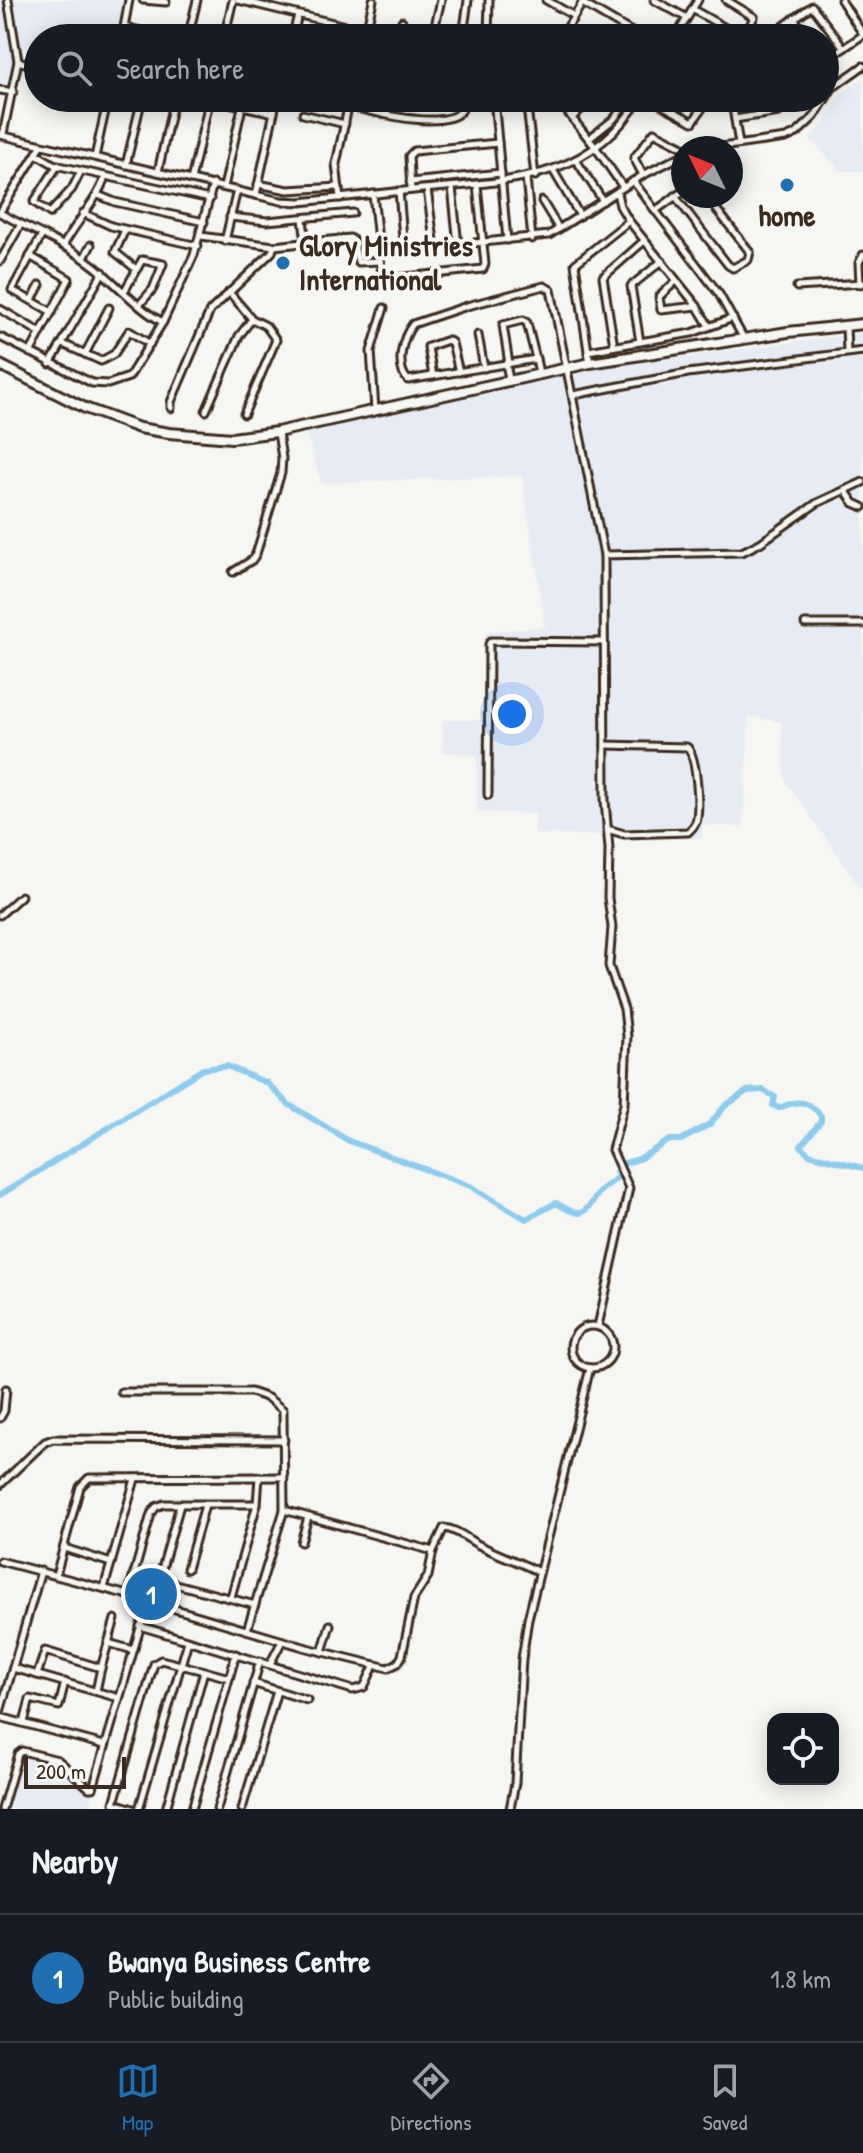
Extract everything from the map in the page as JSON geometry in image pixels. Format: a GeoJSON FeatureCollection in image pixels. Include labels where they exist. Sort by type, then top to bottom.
{"type":"FeatureCollection","features":[{"type":"Feature","properties":{"kind":"main road"},"geometry":{"type":"LineString","coordinates":[[0,365],[85,408],[139,428],[232,438],[277,432],[590,363],[863,324]]}},
{"type":"Feature","properties":{"kind":"street"},"geometry":{"type":"LineString","coordinates":[[8,0],[18,61],[2,135],[290,202],[502,183],[535,176],[576,160],[596,148],[630,112]]}},
{"type":"Feature","properties":{"kind":"street"},"geometry":{"type":"LineString","coordinates":[[125,24],[129,0]]}},
{"type":"Feature","properties":{"kind":"street"},"geometry":{"type":"LineString","coordinates":[[143,0],[166,2]]}},
{"type":"Feature","properties":{"kind":"street"},"geometry":{"type":"LineString","coordinates":[[191,24],[197,0]]}},
{"type":"Feature","properties":{"kind":"street"},"geometry":{"type":"LineString","coordinates":[[228,24],[235,0],[266,4],[330,24]]}},
{"type":"Feature","properties":{"kind":"street"},"geometry":{"type":"LineString","coordinates":[[367,24],[373,0]]}},
{"type":"Feature","properties":{"kind":"street"},"geometry":{"type":"LineString","coordinates":[[435,24],[441,0]]}},
{"type":"Feature","properties":{"kind":"street"},"geometry":{"type":"LineString","coordinates":[[465,24],[468,0]]}},
{"type":"Feature","properties":{"kind":"street"},"geometry":{"type":"LineString","coordinates":[[488,24],[489,0]]}},
{"type":"Feature","properties":{"kind":"street"},"geometry":{"type":"LineString","coordinates":[[546,0],[574,16]]}},
{"type":"Feature","properties":{"kind":"street"},"geometry":{"type":"LineString","coordinates":[[654,0],[687,18]]}},
{"type":"Feature","properties":{"kind":"street"},"geometry":{"type":"LineString","coordinates":[[684,24],[698,0]]}},
{"type":"Feature","properties":{"kind":"street"},"geometry":{"type":"LineString","coordinates":[[726,0],[754,17],[751,24]]}},
{"type":"Feature","properties":{"kind":"street"},"geometry":{"type":"LineString","coordinates":[[839,51],[863,34],[841,0]]}},
{"type":"Feature","properties":{"kind":"street"},"geometry":{"type":"LineString","coordinates":[[569,24],[583,2],[615,24]]}},
{"type":"Feature","properties":{"kind":"street"},"geometry":{"type":"LineString","coordinates":[[788,24],[814,7],[826,24]]}},
{"type":"Feature","properties":{"kind":"street"},"geometry":{"type":"LineString","coordinates":[[692,9],[719,24]]}},
{"type":"Feature","properties":{"kind":"street"},"geometry":{"type":"LineString","coordinates":[[296,24],[298,15]]}},
{"type":"Feature","properties":{"kind":"street"},"geometry":{"type":"LineString","coordinates":[[794,18],[798,24]]}},
{"type":"Feature","properties":{"kind":"street"},"geometry":{"type":"LineString","coordinates":[[839,41],[844,48]]}},
{"type":"Feature","properties":{"kind":"street"},"geometry":{"type":"LineString","coordinates":[[18,61],[24,63]]}},
{"type":"Feature","properties":{"kind":"street"},"geometry":{"type":"LineString","coordinates":[[839,83],[863,66]]}},
{"type":"Feature","properties":{"kind":"street"},"geometry":{"type":"LineString","coordinates":[[0,90],[13,92]]}},
{"type":"Feature","properties":{"kind":"street"},"geometry":{"type":"LineString","coordinates":[[95,157],[105,112]]}},
{"type":"Feature","properties":{"kind":"street"},"geometry":{"type":"LineString","coordinates":[[126,165],[139,112]]}},
{"type":"Feature","properties":{"kind":"street"},"geometry":{"type":"LineString","coordinates":[[158,172],[171,112]]}},
{"type":"Feature","properties":{"kind":"street"},"geometry":{"type":"LineString","coordinates":[[191,180],[207,112]]}},
{"type":"Feature","properties":{"kind":"street"},"geometry":{"type":"LineString","coordinates":[[224,187],[241,112]]}},
{"type":"Feature","properties":{"kind":"street"},"geometry":{"type":"LineString","coordinates":[[256,195],[274,113],[269,112]]}},
{"type":"Feature","properties":{"kind":"street"},"geometry":{"type":"LineString","coordinates":[[340,198],[336,164],[348,112]]}},
{"type":"Feature","properties":{"kind":"street"},"geometry":{"type":"LineString","coordinates":[[377,112],[414,120],[455,116],[460,112]]}},
{"type":"Feature","properties":{"kind":"street"},"geometry":{"type":"LineString","coordinates":[[495,112],[507,240]]}},
{"type":"Feature","properties":{"kind":"street"},"geometry":{"type":"LineString","coordinates":[[528,112],[535,176]]}},
{"type":"Feature","properties":{"kind":"street"},"geometry":{"type":"LineString","coordinates":[[567,112],[590,138],[623,187]]}},
{"type":"Feature","properties":{"kind":"street"},"geometry":{"type":"LineString","coordinates":[[572,118],[578,112]]}},
{"type":"Feature","properties":{"kind":"street"},"geometry":{"type":"LineString","coordinates":[[590,138],[619,112]]}},
{"type":"Feature","properties":{"kind":"street"},"geometry":{"type":"LineString","coordinates":[[673,112],[690,122],[700,112]]}},
{"type":"Feature","properties":{"kind":"street"},"geometry":{"type":"LineString","coordinates":[[734,112],[738,136]]}},
{"type":"Feature","properties":{"kind":"street"},"geometry":{"type":"LineString","coordinates":[[735,119],[779,112]]}},
{"type":"Feature","properties":{"kind":"street"},"geometry":{"type":"LineString","coordinates":[[743,143],[786,138],[797,133],[817,112]]}},
{"type":"Feature","properties":{"kind":"street"},"geometry":{"type":"LineString","coordinates":[[303,114],[345,124]]}},
{"type":"Feature","properties":{"kind":"street"},"geometry":{"type":"LineString","coordinates":[[643,175],[634,158],[654,132],[671,141]]}},
{"type":"Feature","properties":{"kind":"street"},"geometry":{"type":"LineString","coordinates":[[411,190],[409,156],[414,151],[498,143]]}},
{"type":"Feature","properties":{"kind":"street"},"geometry":{"type":"LineString","coordinates":[[41,146],[0,212],[84,258],[125,290],[149,315],[163,322]]}},
{"type":"Feature","properties":{"kind":"street"},"geometry":{"type":"LineString","coordinates":[[38,155],[44,161],[81,171],[210,199]]}},
{"type":"Feature","properties":{"kind":"street"},"geometry":{"type":"LineString","coordinates":[[576,160],[603,201]]}},
{"type":"Feature","properties":{"kind":"street"},"geometry":{"type":"LineString","coordinates":[[201,236],[274,246],[350,238],[358,262],[404,250],[532,239],[549,235],[623,187],[671,161]]}},
{"type":"Feature","properties":{"kind":"street"},"geometry":{"type":"LineString","coordinates":[[58,165],[34,202],[50,213],[72,189],[81,171]]}},
{"type":"Feature","properties":{"kind":"street"},"geometry":{"type":"LineString","coordinates":[[553,170],[580,216]]}},
{"type":"Feature","properties":{"kind":"street"},"geometry":{"type":"LineString","coordinates":[[410,182],[501,173]]}},
{"type":"Feature","properties":{"kind":"street"},"geometry":{"type":"LineString","coordinates":[[63,246],[98,195],[105,177]]}},
{"type":"Feature","properties":{"kind":"street"},"geometry":{"type":"LineString","coordinates":[[526,177],[532,239]]}},
{"type":"Feature","properties":{"kind":"street"},"geometry":{"type":"LineString","coordinates":[[633,181],[719,294],[744,339]]}},
{"type":"Feature","properties":{"kind":"street"},"geometry":{"type":"LineString","coordinates":[[0,337],[92,383],[108,384],[131,376],[163,322],[198,246],[213,184]]}},
{"type":"Feature","properties":{"kind":"street"},"geometry":{"type":"LineString","coordinates":[[258,184],[288,190],[339,187]]}},
{"type":"Feature","properties":{"kind":"street"},"geometry":{"type":"LineString","coordinates":[[373,194],[382,277],[386,279],[480,270],[485,264],[477,185]]}},
{"type":"Feature","properties":{"kind":"street"},"geometry":{"type":"LineString","coordinates":[[452,187],[458,245]]}},
{"type":"Feature","properties":{"kind":"street"},"geometry":{"type":"LineString","coordinates":[[427,189],[435,248]]}},
{"type":"Feature","properties":{"kind":"street"},"geometry":{"type":"LineString","coordinates":[[225,241],[237,190]]}},
{"type":"Feature","properties":{"kind":"street"},"geometry":{"type":"LineString","coordinates":[[399,191],[404,250]]}},
{"type":"Feature","properties":{"kind":"street"},"geometry":{"type":"LineString","coordinates":[[617,192],[620,206],[629,221],[697,306],[709,326]]}},
{"type":"Feature","properties":{"kind":"street"},"geometry":{"type":"LineString","coordinates":[[98,195],[115,202],[204,222]]}},
{"type":"Feature","properties":{"kind":"street"},"geometry":{"type":"LineString","coordinates":[[655,211],[671,199]]}},
{"type":"Feature","properties":{"kind":"street"},"geometry":{"type":"LineString","coordinates":[[542,201],[559,229]]}},
{"type":"Feature","properties":{"kind":"street"},"geometry":{"type":"LineString","coordinates":[[684,208],[728,265],[738,267],[748,260],[750,252],[715,208]]}},
{"type":"Feature","properties":{"kind":"street"},"geometry":{"type":"LineString","coordinates":[[83,213],[104,224],[198,246]]}},
{"type":"Feature","properties":{"kind":"street"},"geometry":{"type":"LineString","coordinates":[[230,217],[267,221],[353,213]]}},
{"type":"Feature","properties":{"kind":"street"},"geometry":{"type":"LineString","coordinates":[[303,219],[306,244]]}},
{"type":"Feature","properties":{"kind":"street"},"geometry":{"type":"LineString","coordinates":[[590,363],[575,264],[629,221]]}},
{"type":"Feature","properties":{"kind":"street"},"geometry":{"type":"LineString","coordinates":[[0,261],[21,224]]}},
{"type":"Feature","properties":{"kind":"street"},"geometry":{"type":"LineString","coordinates":[[125,230],[115,252],[136,269]]}},
{"type":"Feature","properties":{"kind":"street"},"geometry":{"type":"LineString","coordinates":[[42,235],[12,287],[52,312]]}},
{"type":"Feature","properties":{"kind":"street"},"geometry":{"type":"LineString","coordinates":[[614,346],[603,277],[644,241]]}},
{"type":"Feature","properties":{"kind":"street"},"geometry":{"type":"LineString","coordinates":[[84,258],[91,245]]}},
{"type":"Feature","properties":{"kind":"street"},"geometry":{"type":"LineString","coordinates":[[171,408],[210,311],[272,252],[274,246]]}},
{"type":"Feature","properties":{"kind":"street"},"geometry":{"type":"LineString","coordinates":[[797,287],[862,284],[859,263],[863,255]]}},
{"type":"Feature","properties":{"kind":"street"},"geometry":{"type":"LineString","coordinates":[[30,256],[69,279],[30,353]]}},
{"type":"Feature","properties":{"kind":"street"},"geometry":{"type":"LineString","coordinates":[[125,290],[143,259],[164,264],[153,289],[140,304]]}},
{"type":"Feature","properties":{"kind":"street"},"geometry":{"type":"LineString","coordinates":[[635,355],[631,286],[662,261]]}},
{"type":"Feature","properties":{"kind":"street"},"geometry":{"type":"LineString","coordinates":[[50,364],[103,272]]}},
{"type":"Feature","properties":{"kind":"street"},"geometry":{"type":"LineString","coordinates":[[676,281],[659,297],[660,308],[664,311],[697,306]]}},
{"type":"Feature","properties":{"kind":"street"},"geometry":{"type":"LineString","coordinates":[[32,300],[40,285]]}},
{"type":"Feature","properties":{"kind":"street"},"geometry":{"type":"LineString","coordinates":[[536,359],[411,381],[403,375],[401,356],[411,326],[476,303],[544,286],[551,290],[604,555],[606,828],[612,927],[609,966],[624,1009],[627,1036],[624,1104],[612,1150],[629,1188],[598,1326]]}},
{"type":"Feature","properties":{"kind":"street"},"geometry":{"type":"LineString","coordinates":[[229,292],[252,319],[266,326],[276,340],[244,414]]}},
{"type":"Feature","properties":{"kind":"street"},"geometry":{"type":"LineString","coordinates":[[85,354],[109,308]]}},
{"type":"Feature","properties":{"kind":"street"},"geometry":{"type":"LineString","coordinates":[[375,410],[371,348],[384,308]]}},
{"type":"Feature","properties":{"kind":"street"},"geometry":{"type":"LineString","coordinates":[[0,309],[41,333]]}},
{"type":"Feature","properties":{"kind":"street"},"geometry":{"type":"LineString","coordinates":[[588,351],[692,333],[733,318]]}},
{"type":"Feature","properties":{"kind":"street"},"geometry":{"type":"LineString","coordinates":[[206,411],[239,336],[252,319]]}},
{"type":"Feature","properties":{"kind":"street"},"geometry":{"type":"LineString","coordinates":[[509,379],[503,325],[514,322],[525,320],[527,323],[539,373]]}},
{"type":"Feature","properties":{"kind":"street"},"geometry":{"type":"LineString","coordinates":[[846,326],[847,352]]}},
{"type":"Feature","properties":{"kind":"street"},"geometry":{"type":"LineString","coordinates":[[63,344],[101,361],[110,358],[129,331],[150,344]]}},
{"type":"Feature","properties":{"kind":"street"},"geometry":{"type":"LineString","coordinates":[[478,335],[484,368]]}},
{"type":"Feature","properties":{"kind":"street"},"geometry":{"type":"LineString","coordinates":[[433,376],[428,347],[448,340],[452,343],[459,372]]}},
{"type":"Feature","properties":{"kind":"street"},"geometry":{"type":"LineString","coordinates":[[573,395],[688,373],[863,351]]}},
{"type":"Feature","properties":{"kind":"street"},"geometry":{"type":"LineString","coordinates":[[233,572],[254,557],[280,478],[282,458],[277,432]]}},
{"type":"Feature","properties":{"kind":"street"},"geometry":{"type":"LineString","coordinates":[[604,555],[742,552],[817,503],[863,482]]}},
{"type":"Feature","properties":{"kind":"street"},"geometry":{"type":"LineString","coordinates":[[845,490],[854,503],[863,507]]}},
{"type":"Feature","properties":{"kind":"street"},"geometry":{"type":"LineString","coordinates":[[805,624],[863,624]]}},
{"type":"Feature","properties":{"kind":"street"},"geometry":{"type":"LineString","coordinates":[[488,795],[491,641],[604,642]]}},
{"type":"Feature","properties":{"kind":"street"},"geometry":{"type":"LineString","coordinates":[[605,745],[687,747],[695,759],[696,821],[684,833],[624,834],[606,828]]}},
{"type":"Feature","properties":{"kind":"street"},"geometry":{"type":"LineString","coordinates":[[0,915],[21,896]]}},
{"type":"Feature","properties":{"kind":"street"},"geometry":{"type":"LineString","coordinates":[[598,1326],[612,1338],[613,1347],[611,1357],[605,1364],[590,1368],[574,1359],[572,1339],[578,1330],[598,1326]]}},
{"type":"Feature","properties":{"kind":"street"},"geometry":{"type":"LineString","coordinates":[[510,1809],[515,1783],[522,1659],[539,1572],[590,1368]]}},
{"type":"Feature","properties":{"kind":"street"},"geometry":{"type":"LineString","coordinates":[[0,1418],[5,1409],[6,1389]]}},
{"type":"Feature","properties":{"kind":"street"},"geometry":{"type":"LineString","coordinates":[[121,1392],[257,1393],[282,1408],[284,1510],[247,1630]]}},
{"type":"Feature","properties":{"kind":"street"},"geometry":{"type":"LineString","coordinates":[[0,1485],[45,1442],[53,1439],[284,1440]]}},
{"type":"Feature","properties":{"kind":"street"},"geometry":{"type":"LineString","coordinates":[[56,1575],[84,1481],[95,1476],[135,1479],[284,1477]]}},
{"type":"Feature","properties":{"kind":"street"},"geometry":{"type":"LineString","coordinates":[[231,1597],[257,1504],[259,1477]]}},
{"type":"Feature","properties":{"kind":"street"},"geometry":{"type":"LineString","coordinates":[[104,1588],[135,1479]]}},
{"type":"Feature","properties":{"kind":"street"},"geometry":{"type":"LineString","coordinates":[[128,1595],[153,1510],[161,1504],[257,1504]]}},
{"type":"Feature","properties":{"kind":"street"},"geometry":{"type":"LineString","coordinates":[[159,1579],[180,1505]]}},
{"type":"Feature","properties":{"kind":"street"},"geometry":{"type":"LineString","coordinates":[[187,1569],[205,1505]]}},
{"type":"Feature","properties":{"kind":"street"},"geometry":{"type":"LineString","coordinates":[[284,1510],[433,1551]]}},
{"type":"Feature","properties":{"kind":"street"},"geometry":{"type":"LineString","coordinates":[[301,1542],[308,1517]]}},
{"type":"Feature","properties":{"kind":"street"},"geometry":{"type":"LineString","coordinates":[[0,1561],[322,1652],[374,1666],[392,1667],[402,1656],[414,1598],[428,1576],[433,1551],[444,1528],[539,1572]]}},
{"type":"Feature","properties":{"kind":"street"},"geometry":{"type":"LineString","coordinates":[[64,1548],[111,1563]]}},
{"type":"Feature","properties":{"kind":"street"},"geometry":{"type":"LineString","coordinates":[[41,1571],[0,1714],[104,1745]]}},
{"type":"Feature","properties":{"kind":"street"},"geometry":{"type":"LineString","coordinates":[[134,1573],[255,1605]]}},
{"type":"Feature","properties":{"kind":"street"},"geometry":{"type":"LineString","coordinates":[[2,1809],[20,1751],[57,1760],[92,1788],[148,1601]]}},
{"type":"Feature","properties":{"kind":"street"},"geometry":{"type":"LineString","coordinates":[[96,1691],[115,1619]]}},
{"type":"Feature","properties":{"kind":"street"},"geometry":{"type":"LineString","coordinates":[[322,1652],[330,1625]]}},
{"type":"Feature","properties":{"kind":"street"},"geometry":{"type":"LineString","coordinates":[[140,1626],[357,1690],[364,1687],[374,1666]]}},
{"type":"Feature","properties":{"kind":"street"},"geometry":{"type":"LineString","coordinates":[[188,1641],[181,1665],[136,1809],[114,1803],[154,1664],[161,1660],[181,1665],[204,1671],[229,1678]]}},
{"type":"Feature","properties":{"kind":"street"},"geometry":{"type":"LineString","coordinates":[[270,1664],[282,1641]]}},
{"type":"Feature","properties":{"kind":"street"},"geometry":{"type":"LineString","coordinates":[[108,1643],[133,1650]]}},
{"type":"Feature","properties":{"kind":"street"},"geometry":{"type":"LineString","coordinates":[[37,1675],[45,1651],[101,1668]]}},
{"type":"Feature","properties":{"kind":"street"},"geometry":{"type":"LineString","coordinates":[[192,1809],[236,1654]]}},
{"type":"Feature","properties":{"kind":"street"},"geometry":{"type":"LineString","coordinates":[[217,1809],[260,1661]]}},
{"type":"Feature","properties":{"kind":"street"},"geometry":{"type":"LineString","coordinates":[[13,1668],[119,1698]]}},
{"type":"Feature","properties":{"kind":"street"},"geometry":{"type":"LineString","coordinates":[[166,1809],[204,1671]]}},
{"type":"Feature","properties":{"kind":"street"},"geometry":{"type":"LineString","coordinates":[[24,1723],[30,1699],[59,1706],[65,1682]]}},
{"type":"Feature","properties":{"kind":"street"},"geometry":{"type":"LineString","coordinates":[[253,1683],[307,1700]]}},
{"type":"Feature","properties":{"kind":"street"},"geometry":{"type":"LineString","coordinates":[[242,1809],[277,1691]]}},
{"type":"Feature","properties":{"kind":"shaded area"},"geometry":{"type":"Polygon","coordinates":[[[0,0],[4,0],[15,66],[11,88],[0,86],[0,0]]]}},
{"type":"Feature","properties":{"kind":"shaded area"},"geometry":{"type":"Polygon","coordinates":[[[13,0],[126,0],[120,24],[24,24],[22,46],[13,0]]]}},
{"type":"Feature","properties":{"kind":"shaded area"},"geometry":{"type":"Polygon","coordinates":[[[863,78],[863,171],[841,171],[809,138],[826,122],[831,112],[839,112],[841,94],[863,78]]]}},
{"type":"Feature","properties":{"kind":"shaded area"},"geometry":{"type":"Polygon","coordinates":[[[863,333],[863,891],[785,780],[781,722],[749,716],[743,827],[702,825],[702,838],[535,834],[535,814],[477,812],[477,755],[442,752],[443,720],[483,720],[485,632],[545,627],[522,476],[321,483],[305,430],[563,372],[863,333]]]}},
{"type":"Feature","properties":{"kind":"shaded area"},"geometry":{"type":"Polygon","coordinates":[[[21,1753],[60,1763],[94,1794],[89,1809],[5,1809],[21,1753]]]}},
{"type":"Feature","properties":{"kind":"waterway"},"geometry":{"type":"LineString","coordinates":[[0,1195],[203,1069],[227,1066],[267,1083],[288,1104],[349,1141],[470,1186],[526,1219],[556,1203],[576,1213],[584,1211],[600,1191],[618,1176],[616,1172],[625,1163],[639,1159],[670,1140],[681,1140],[710,1124],[725,1106],[747,1091],[763,1090],[775,1097],[773,1105],[779,1108],[791,1103],[811,1106],[821,1116],[821,1121],[801,1146],[809,1154],[863,1168]]}},
{"type":"Feature","properties":{"kind":"place","name":"home"},"geometry":{"type":"Point","coordinates":[787,185]}},
{"type":"Feature","properties":{"kind":"place","name":"Glory Ministries International"},"geometry":{"type":"Point","coordinates":[283,263]}},
{"type":"Feature","properties":{"kind":"place","name":"Bwanya Business Centre"},"geometry":{"type":"Point","coordinates":[151,1594]}}]}
